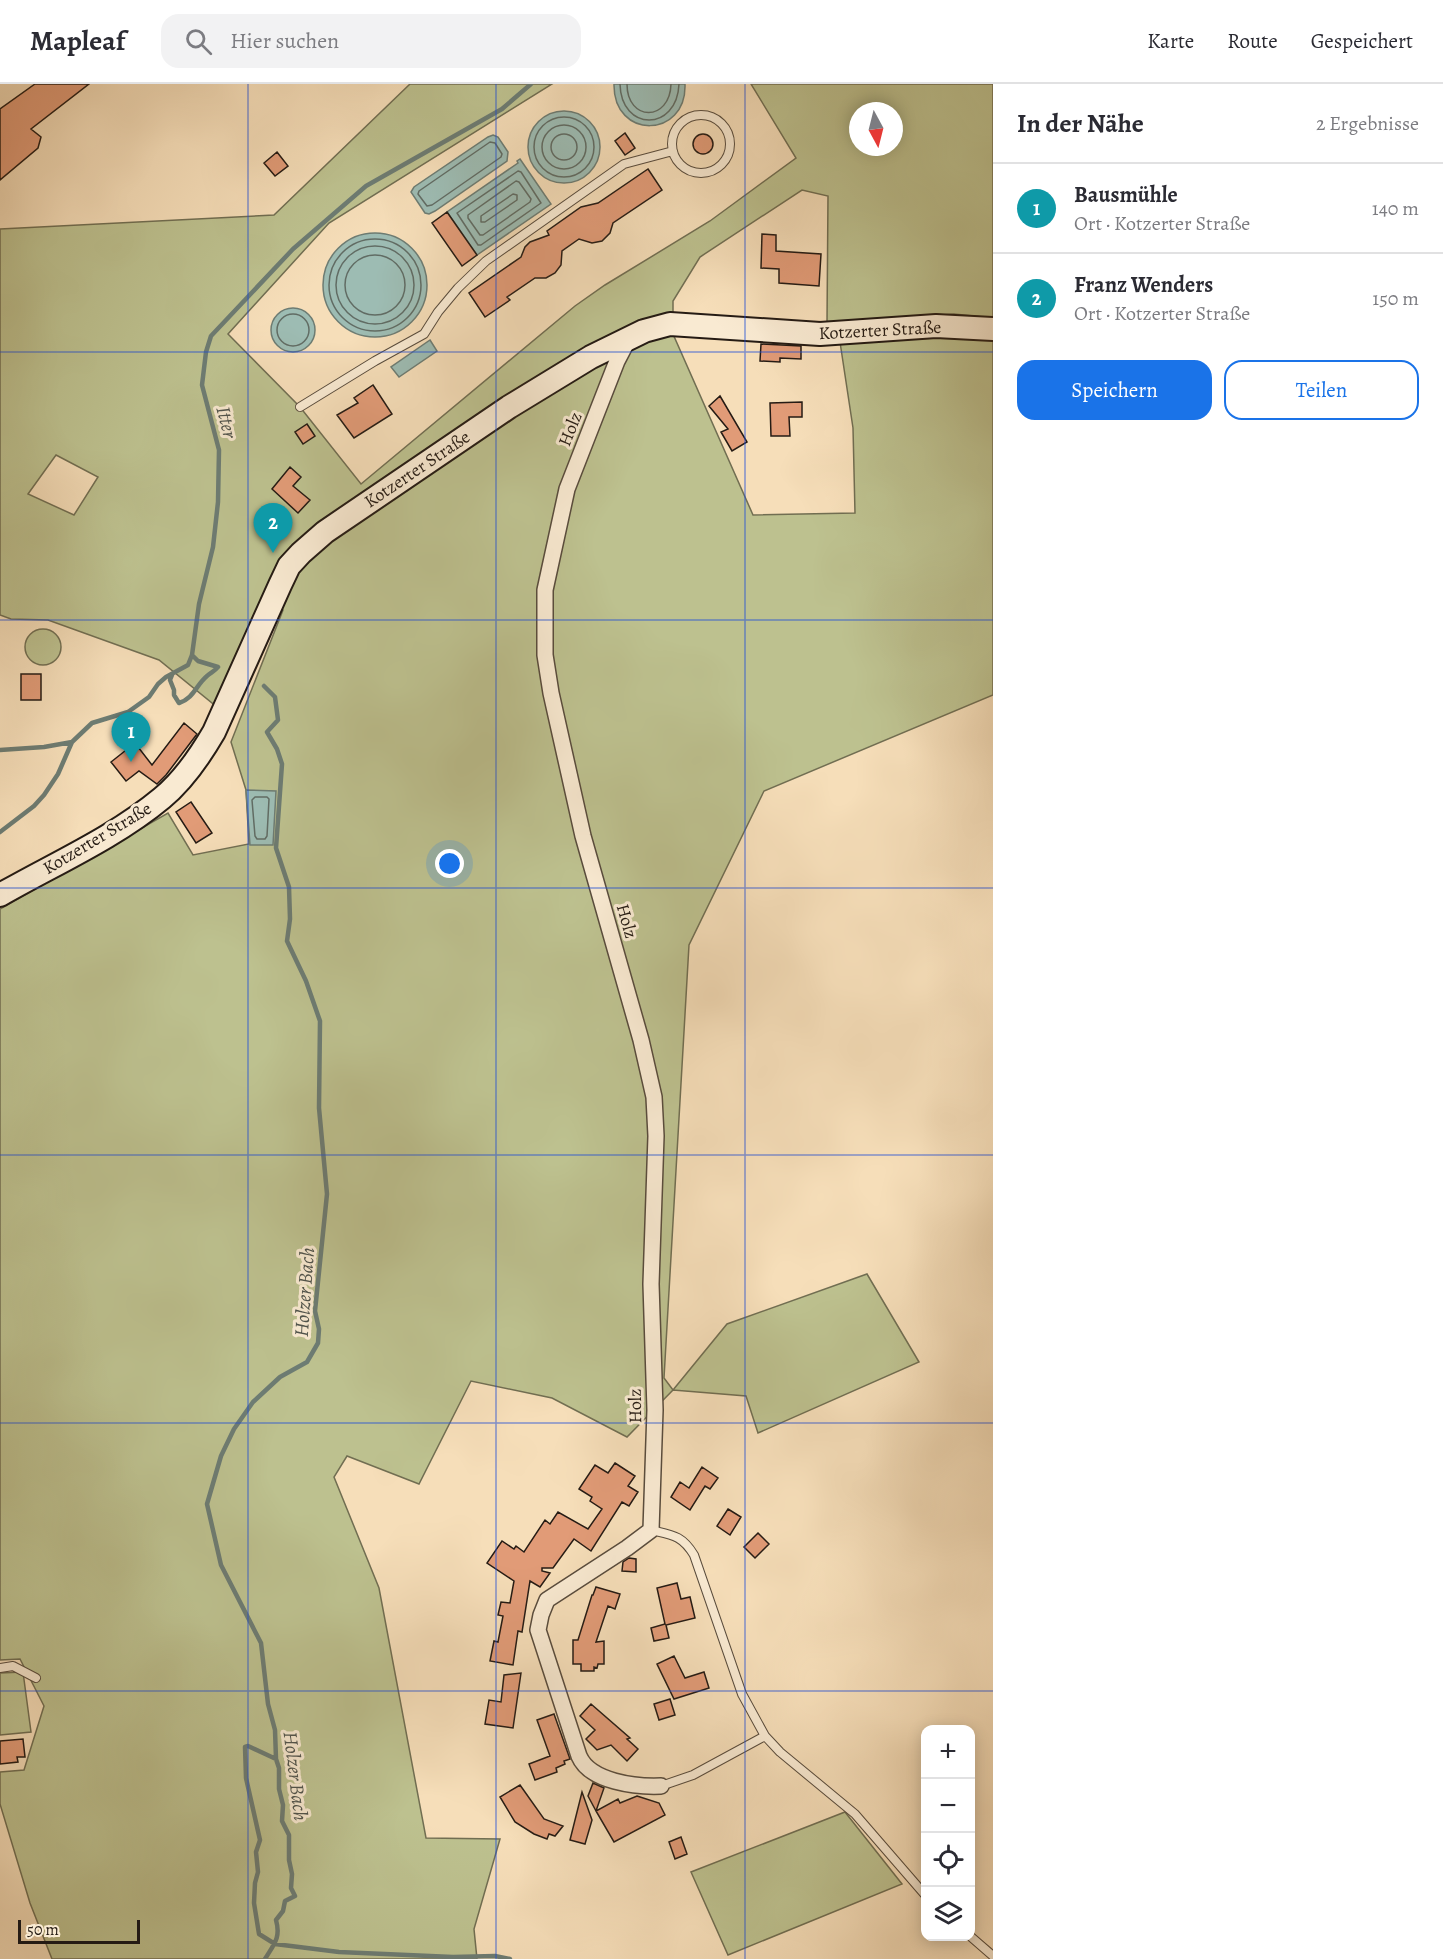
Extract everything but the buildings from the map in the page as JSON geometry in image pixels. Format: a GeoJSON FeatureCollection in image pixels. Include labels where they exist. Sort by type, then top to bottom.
{"type":"FeatureCollection","features":[{"type":"Feature","properties":{"kind":"street","name":"Kotzerter Straße"},"geometry":{"type":"LineString","coordinates":[[0,895],[132,820],[163,797],[182,779],[214,732],[289,566],[301,553],[325,532],[484,423],[582,362],[644,331],[670,324],[820,334],[936,326],[993,329]]}},
{"type":"Feature","properties":{"kind":"street","name":"Holz"},"geometry":{"type":"LineString","coordinates":[[629,338],[617,361],[567,489],[545,591],[545,644],[551,693],[583,836],[641,1040],[654,1097],[656,1147],[651,1284],[655,1410],[651,1530]]}},
{"type":"Feature","properties":{"kind":"street"},"geometry":{"type":"LineString","coordinates":[[651,1530],[547,1600],[538,1630],[579,1756],[585,1767],[625,1784],[661,1786]]}},
{"type":"Feature","properties":{"kind":"lane"},"geometry":{"type":"LineString","coordinates":[[694,116],[712,117],[726,129],[729,137],[730,147],[727,156],[713,170],[703,173],[693,172],[684,167],[677,160],[673,151],[672,142],[679,126],[694,116]]}},
{"type":"Feature","properties":{"kind":"lane"},"geometry":{"type":"LineString","coordinates":[[300,407],[424,334],[438,312],[458,288],[486,261],[624,164],[673,151]]}},
{"type":"Feature","properties":{"kind":"lane"},"geometry":{"type":"LineString","coordinates":[[651,1530],[676,1536],[689,1546],[742,1694],[765,1736],[780,1752],[855,1814],[921,1891]]}},
{"type":"Feature","properties":{"kind":"lane"},"geometry":{"type":"LineString","coordinates":[[0,1668],[13,1666],[36,1678]]}},
{"type":"Feature","properties":{"kind":"lane"},"geometry":{"type":"LineString","coordinates":[[661,1786],[693,1775],[765,1736]]}},
{"type":"Feature","properties":{"kind":"lane"},"geometry":{"type":"LineString","coordinates":[[975,1940],[993,1956]]}},
{"type":"Feature","properties":{"kind":"green space"},"geometry":{"type":"Polygon","coordinates":[[[410,84],[552,84],[329,223],[228,334],[300,407],[361,484],[575,306],[710,221],[796,158],[751,84],[993,84],[993,318],[954,314],[827,324],[828,196],[802,190],[700,257],[673,301],[673,334],[753,515],[855,513],[853,428],[840,342],[922,337],[993,340],[993,695],[764,791],[689,945],[664,1378],[673,1390],[627,1437],[552,1398],[471,1381],[419,1484],[347,1456],[334,1477],[379,1588],[426,1838],[500,1839],[474,1929],[477,1959],[52,1959],[30,1903],[0,1804],[0,1772],[24,1770],[44,1706],[20,1659],[0,1660],[0,909],[168,813],[193,855],[249,844],[246,790],[231,742],[283,610],[265,599],[217,707],[159,660],[48,620],[11,619],[0,615],[0,229],[274,215],[410,84]],[[56,455],[28,494],[74,515],[98,477],[56,455]]]}},
{"type":"Feature","properties":{"kind":"green space"},"geometry":{"type":"Polygon","coordinates":[[[43,629],[56,634],[61,647],[56,660],[43,665],[30,660],[25,647],[30,634],[43,629]]]}},
{"type":"Feature","properties":{"kind":"green space"},"geometry":{"type":"Polygon","coordinates":[[[867,1274],[919,1362],[758,1433],[746,1396],[673,1390],[727,1324],[867,1274]]]}},
{"type":"Feature","properties":{"kind":"green space"},"geometry":{"type":"Polygon","coordinates":[[[23,1672],[31,1732],[0,1735],[0,1673],[23,1672]]]}},
{"type":"Feature","properties":{"kind":"green space"},"geometry":{"type":"Polygon","coordinates":[[[845,1812],[902,1884],[728,1955],[691,1872],[845,1812]]]}},
{"type":"Feature","properties":{"kind":"water"},"geometry":{"type":"Polygon","coordinates":[[[614,84],[685,84],[682,102],[675,115],[663,123],[650,126],[637,123],[625,115],[617,102],[614,84]]]}},
{"type":"Feature","properties":{"kind":"water"},"geometry":{"type":"Polygon","coordinates":[[[564,111],[584,117],[594,127],[600,147],[594,167],[584,177],[564,183],[544,177],[534,167],[528,147],[534,127],[544,117],[564,111]]]}},
{"type":"Feature","properties":{"kind":"water"},"geometry":{"type":"Polygon","coordinates":[[[493,135],[498,137],[508,152],[507,161],[435,211],[425,213],[411,192],[414,187],[493,135]]]}},
{"type":"Feature","properties":{"kind":"water"},"geometry":{"type":"Polygon","coordinates":[[[520,159],[551,204],[477,255],[447,212],[518,163],[520,159]]]}},
{"type":"Feature","properties":{"kind":"water"},"geometry":{"type":"Polygon","coordinates":[[[375,233],[395,237],[412,248],[423,265],[427,285],[423,305],[412,322],[395,333],[375,337],[355,333],[338,322],[327,305],[323,285],[327,265],[338,248],[355,237],[375,233]]]}},
{"type":"Feature","properties":{"kind":"water"},"geometry":{"type":"Polygon","coordinates":[[[293,308],[309,314],[315,330],[309,346],[293,352],[277,346],[271,330],[277,314],[293,308]]]}},
{"type":"Feature","properties":{"kind":"water"},"geometry":{"type":"Polygon","coordinates":[[[430,340],[437,351],[399,377],[391,367],[430,340]]]}},
{"type":"Feature","properties":{"kind":"water"},"geometry":{"type":"Polygon","coordinates":[[[246,790],[276,791],[273,845],[250,845],[246,790]]]}},
{"type":"Feature","properties":{"kind":"waterway","name":"Itter"},"geometry":{"type":"LineString","coordinates":[[0,832],[34,806],[44,795],[58,774],[72,742],[92,723],[128,712],[149,697],[166,677],[188,665],[192,655],[199,604],[213,547],[218,502],[219,450],[202,385],[206,352],[211,336],[293,249],[366,186],[502,109],[531,84]]}},
{"type":"Feature","properties":{"kind":"waterway"},"geometry":{"type":"LineString","coordinates":[[172,675],[170,680],[179,703],[192,695],[203,680],[218,667],[198,661],[192,655]]}},
{"type":"Feature","properties":{"kind":"waterway","name":"Holzer Bach"},"geometry":{"type":"LineString","coordinates":[[264,686],[275,697],[278,720],[267,732],[277,749],[282,764],[276,848],[289,887],[290,919],[287,941],[306,981],[320,1021],[319,1108],[327,1194],[315,1311],[319,1329],[318,1343],[307,1362],[280,1377],[253,1402],[234,1429],[221,1456],[207,1504],[221,1565],[261,1643],[268,1704],[275,1730],[279,1789],[283,1805],[282,1821],[289,1835],[291,1888],[295,1896],[285,1901],[283,1911],[276,1920],[278,1932],[276,1941],[265,1959]]}},
{"type":"Feature","properties":{"kind":"waterway"},"geometry":{"type":"LineString","coordinates":[[0,750],[44,747],[72,742]]}},
{"type":"Feature","properties":{"kind":"waterway","name":"Holzer Bach"},"geometry":{"type":"LineString","coordinates":[[276,1759],[248,1746],[245,1747],[246,1778],[260,1840],[256,1852],[258,1872],[254,1903],[259,1934],[275,1944],[339,1952],[453,1957],[495,1956],[510,1959]]}},
{"type":"Feature","properties":{"kind":"place","name":"Franz Wenders"},"geometry":{"type":"Point","coordinates":[273,553]}},
{"type":"Feature","properties":{"kind":"place","name":"Bausmühle"},"geometry":{"type":"Point","coordinates":[131,762]}}]}
